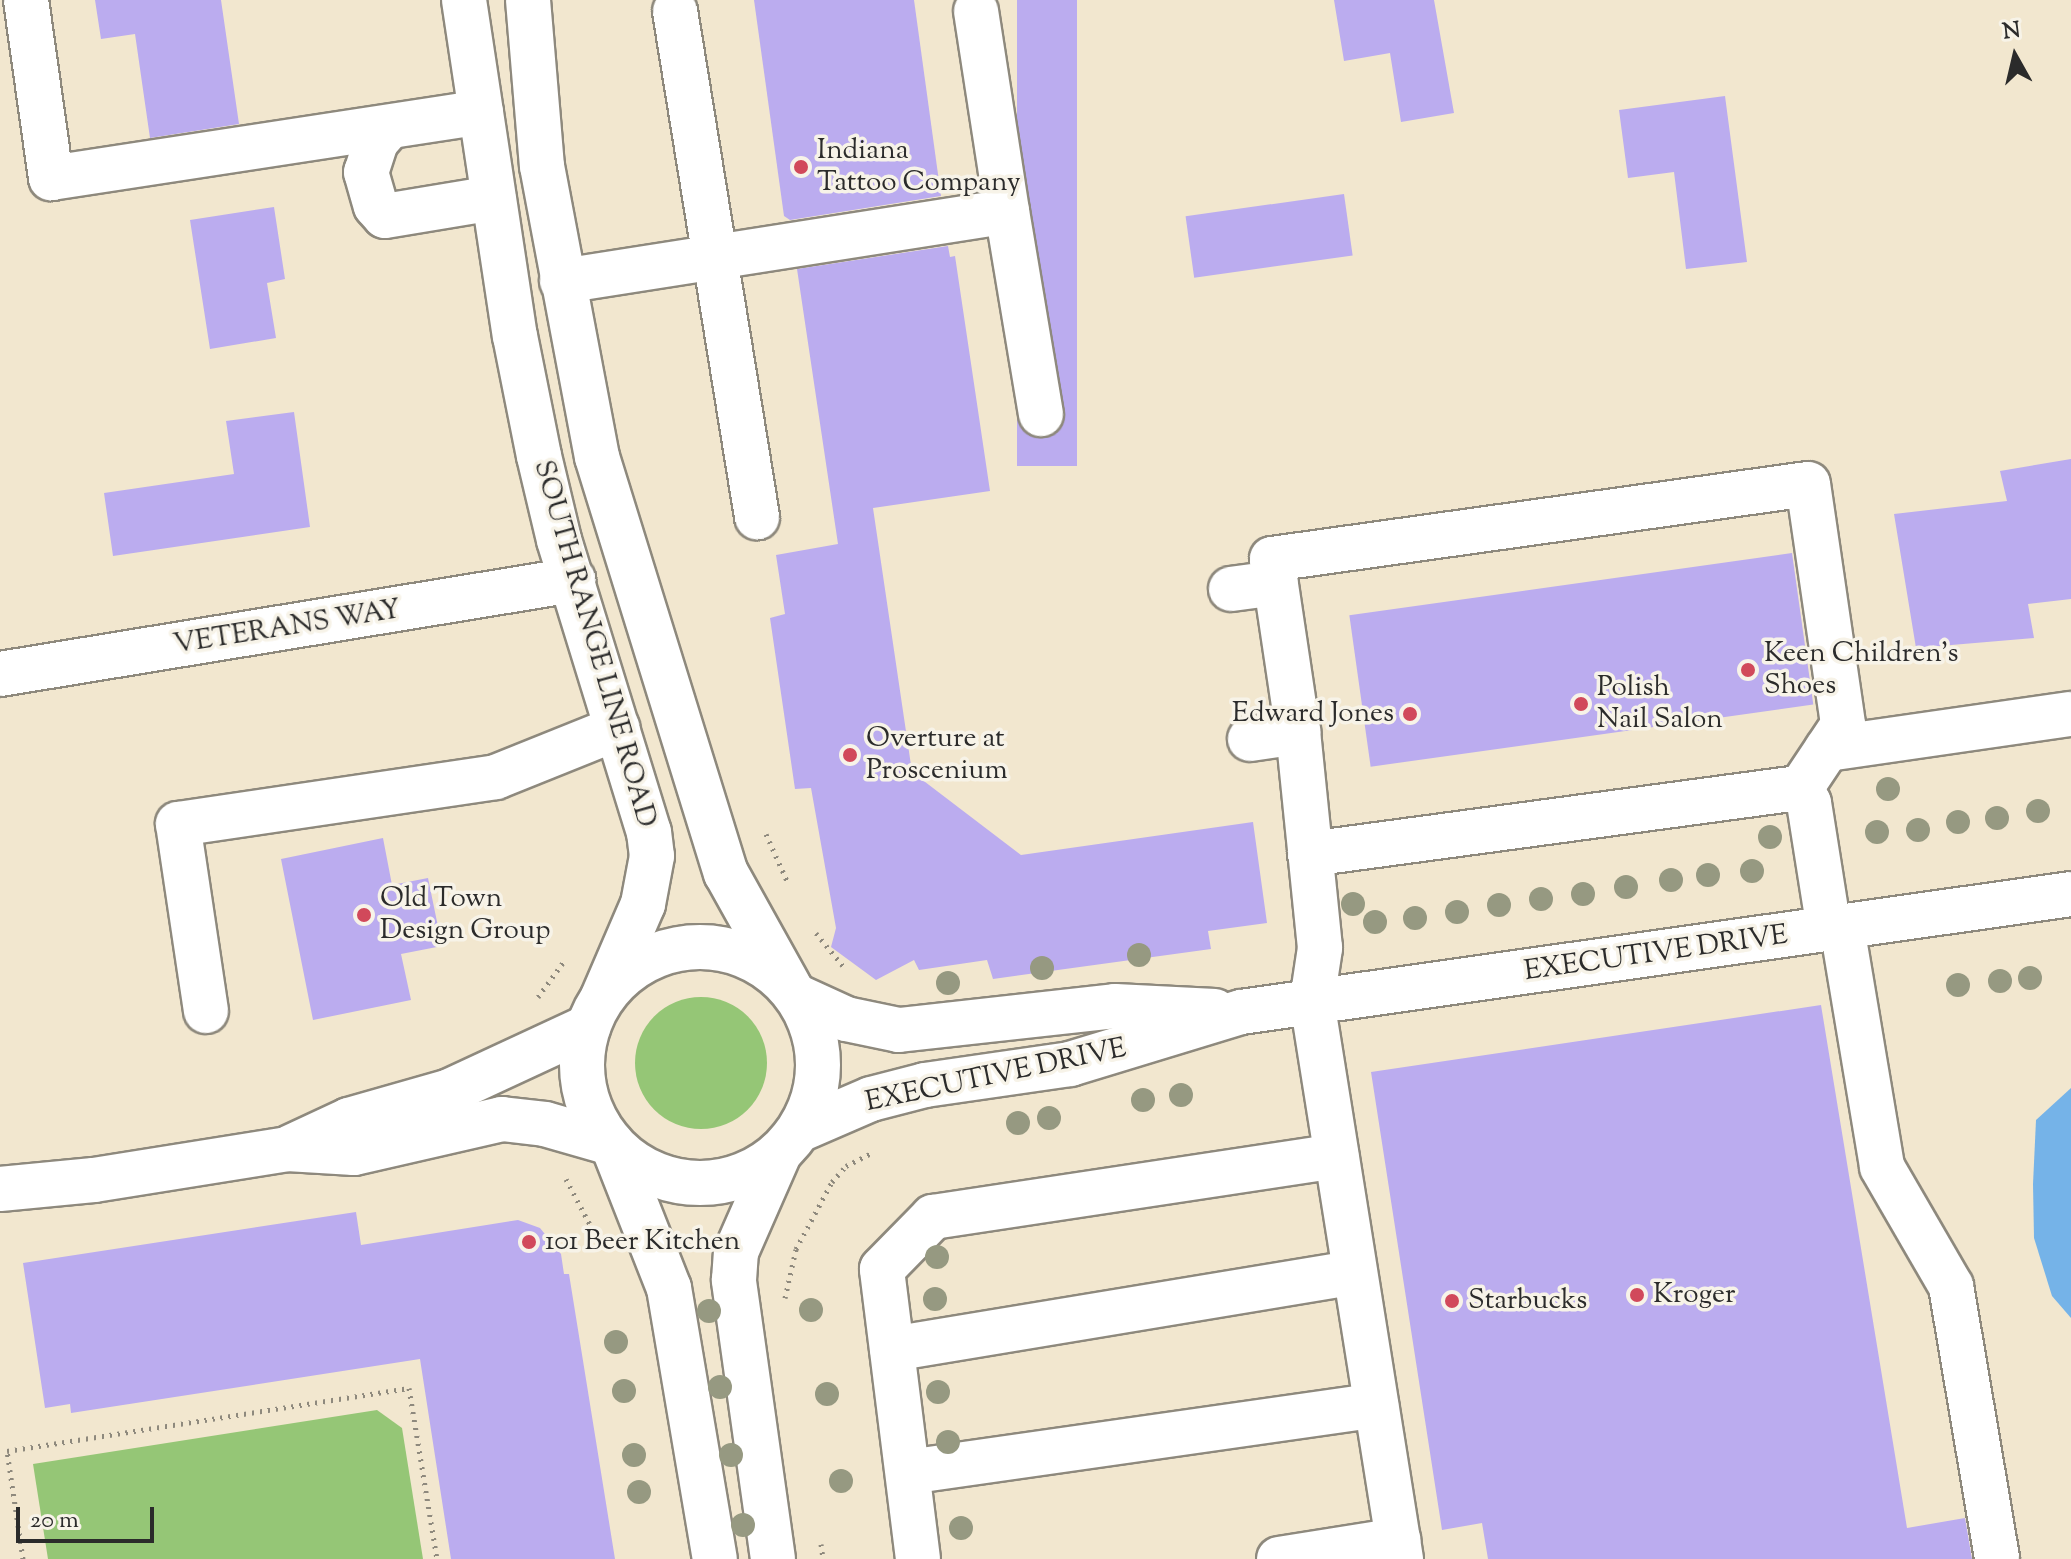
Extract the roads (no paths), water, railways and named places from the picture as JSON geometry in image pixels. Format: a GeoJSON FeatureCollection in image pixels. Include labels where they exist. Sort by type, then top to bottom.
{"type":"FeatureCollection","features":[{"type":"Feature","properties":{"kind":"main road"},"geometry":{"type":"LineString","coordinates":[[26,0],[51,178],[481,112]]}},
{"type":"Feature","properties":{"kind":"main road","name":"SOUTH RANGE LINE ROAD"},"geometry":{"type":"LineString","coordinates":[[464,0],[494,198],[539,456],[652,856],[634,933],[596,1012]]}},
{"type":"Feature","properties":{"kind":"main road","name":"SOUTH RANGE LINE ROAD"},"geometry":{"type":"LineString","coordinates":[[528,0],[542,166],[562,281],[610,505],[696,786],[726,873],[793,992]]}},
{"type":"Feature","properties":{"kind":"main road"},"geometry":{"type":"LineString","coordinates":[[675,11],[757,517]]}},
{"type":"Feature","properties":{"kind":"main road"},"geometry":{"type":"LineString","coordinates":[[976,11],[1041,414]]}},
{"type":"Feature","properties":{"kind":"main road"},"geometry":{"type":"LineString","coordinates":[[388,128],[376,142],[366,172],[376,206],[385,216],[494,198]]}},
{"type":"Feature","properties":{"kind":"main road"},"geometry":{"type":"LineString","coordinates":[[562,281],[1007,211]]}},
{"type":"Feature","properties":{"kind":"main road"},"geometry":{"type":"LineString","coordinates":[[1279,1559],[1399,1550],[1312,1001],[1320,948],[1310,854],[1298,732],[1272,559],[1808,484],[1843,725],[1801,788],[1310,854]]}},
{"type":"Feature","properties":{"kind":"main road","name":"VETERANS WAY"},"geometry":{"type":"LineString","coordinates":[[0,674],[573,580]]}},
{"type":"Feature","properties":{"kind":"main road"},"geometry":{"type":"LineString","coordinates":[[1231,589],[1276,583]]}},
{"type":"Feature","properties":{"kind":"main road"},"geometry":{"type":"LineString","coordinates":[[1827,749],[2071,714]]}},
{"type":"Feature","properties":{"kind":"main road"},"geometry":{"type":"LineString","coordinates":[[206,1011],[178,824],[496,777],[618,728]]}},
{"type":"Feature","properties":{"kind":"main road"},"geometry":{"type":"LineString","coordinates":[[1250,739],[1298,732]]}},
{"type":"Feature","properties":{"kind":"main road"},"geometry":{"type":"LineString","coordinates":[[1801,788],[1809,803],[1836,928],[1882,1167],[1951,1286],[1997,1559]]}},
{"type":"Feature","properties":{"kind":"main road","name":"EXECUTIVE DRIVE"},"geometry":{"type":"LineString","coordinates":[[789,1142],[871,1099],[925,1085],[1070,1064],[1241,1012],[2071,894]]}},
{"type":"Feature","properties":{"kind":"main road"},"geometry":{"type":"LineString","coordinates":[[287,1149],[349,1120],[450,1091],[596,1012],[649,958],[708,947],[739,953],[793,992],[811,1022],[818,1078],[736,1252],[734,1280],[773,1559]]}},
{"type":"Feature","properties":{"kind":"main road","name":"EXECUTIVE DRIVE"},"geometry":{"type":"LineString","coordinates":[[793,992],[846,1019],[899,1030],[1115,1006],[1241,1012]]}},
{"type":"Feature","properties":{"kind":"main road"},"geometry":{"type":"LineString","coordinates":[[596,1012],[582,1078],[588,1103],[612,1144],[669,1288],[715,1559]]}},
{"type":"Feature","properties":{"kind":"main road"},"geometry":{"type":"LineString","coordinates":[[0,1189],[94,1180],[287,1149],[354,1153],[502,1119],[612,1144],[642,1169],[676,1181],[713,1183],[748,1173],[789,1142]]}},
{"type":"Feature","properties":{"kind":"main road"},"geometry":{"type":"LineString","coordinates":[[918,1559],[882,1269],[933,1217],[1336,1156]]}},
{"type":"Feature","properties":{"kind":"main road"},"geometry":{"type":"LineString","coordinates":[[892,1349],[1355,1272]]}},
{"type":"Feature","properties":{"kind":"main road"},"geometry":{"type":"LineString","coordinates":[[908,1472],[1376,1405]]}},
{"type":"Feature","properties":{"kind":"water"},"geometry":{"type":"Polygon","coordinates":[[[2071,1088],[2071,1318],[2052,1296],[2034,1238],[2033,1184],[2036,1120],[2071,1088]]]}},
{"type":"Feature","properties":{"kind":"place","name":"Indiana Tattoo Company"},"geometry":{"type":"Point","coordinates":[801,167]}},
{"type":"Feature","properties":{"kind":"place","name":"Keen Children's Shoes"},"geometry":{"type":"Point","coordinates":[1748,670]}},
{"type":"Feature","properties":{"kind":"place","name":"Polish Nail Salon"},"geometry":{"type":"Point","coordinates":[1581,704]}},
{"type":"Feature","properties":{"kind":"place","name":"Edward Jones"},"geometry":{"type":"Point","coordinates":[1410,714]}},
{"type":"Feature","properties":{"kind":"place","name":"Overture at Proscenium"},"geometry":{"type":"Point","coordinates":[850,755]}},
{"type":"Feature","properties":{"kind":"place","name":"Old Town Design Group"},"geometry":{"type":"Point","coordinates":[364,915]}},
{"type":"Feature","properties":{"kind":"place","name":"101 Beer Kitchen"},"geometry":{"type":"Point","coordinates":[529,1242]}},
{"type":"Feature","properties":{"kind":"place","name":"Kroger"},"geometry":{"type":"Point","coordinates":[1637,1295]}},
{"type":"Feature","properties":{"kind":"place","name":"Starbucks"},"geometry":{"type":"Point","coordinates":[1452,1301]}}]}
